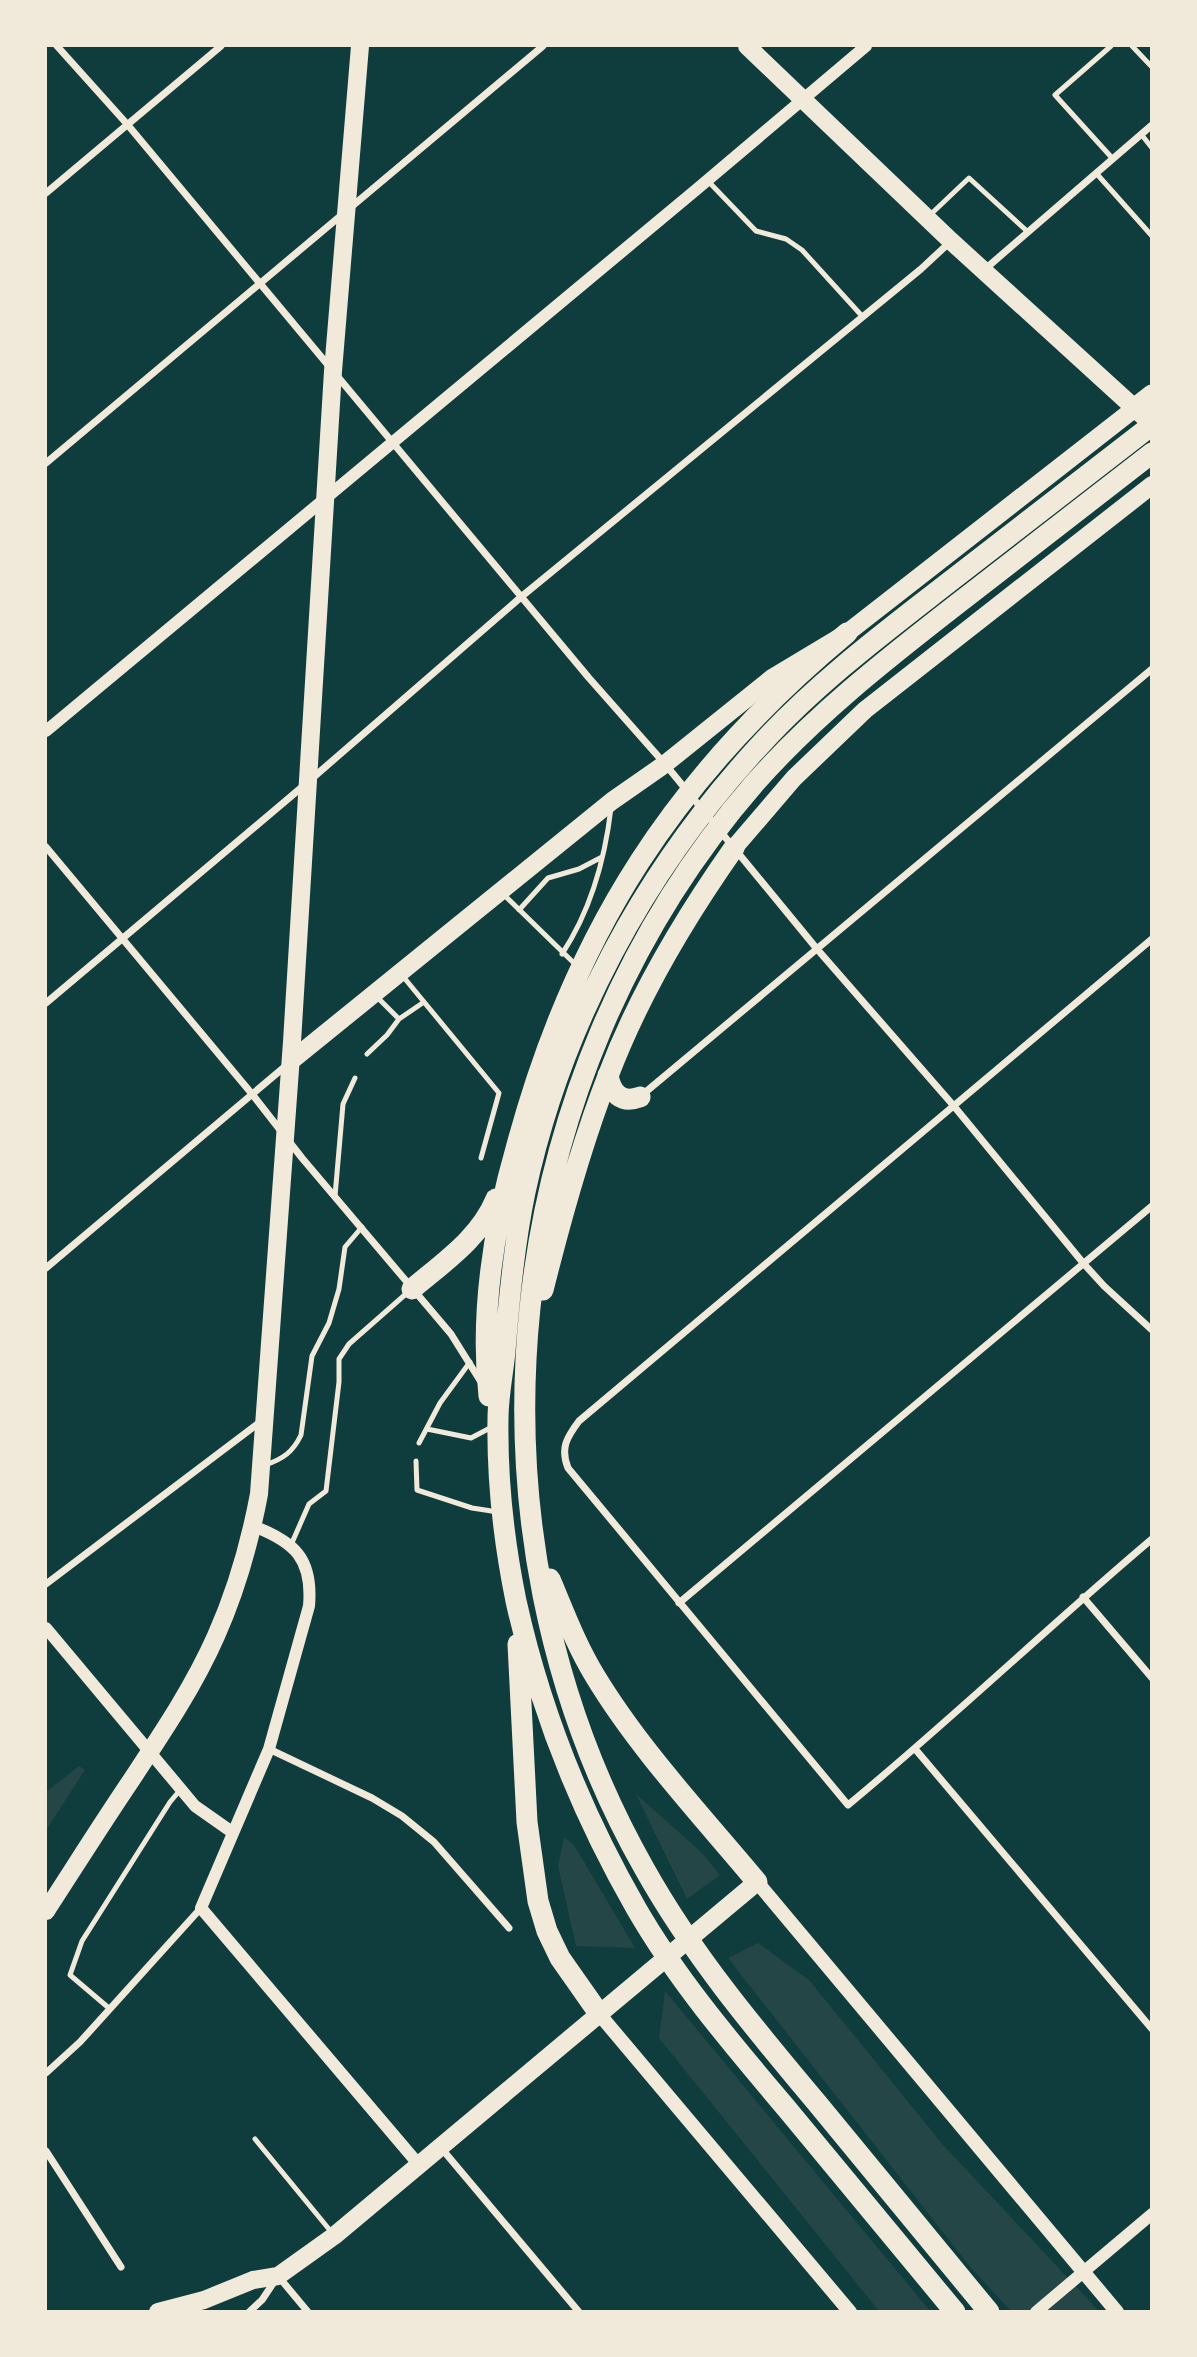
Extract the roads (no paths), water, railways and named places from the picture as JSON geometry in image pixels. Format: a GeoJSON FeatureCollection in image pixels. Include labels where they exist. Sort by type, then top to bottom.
{"type":"FeatureCollection","features":[{"type":"Feature","properties":{"kind":"highway"},"geometry":{"type":"LineString","coordinates":[[600,2015],[553,1946],[541,1916],[536,1893],[527,1822],[515,1597],[503,1513],[498,1421],[518,1228],[531,1164],[564,1059],[594,989],[630,921],[664,865],[723,786],[766,738],[814,692],[1144,418],[1152,396]]}},
{"type":"Feature","properties":{"kind":"highway"},"geometry":{"type":"LineString","coordinates":[[988,2310],[762,2038],[701,1959],[676,1922],[626,1834],[586,1744],[556,1650],[534,1543],[526,1455],[527,1355],[532,1287],[542,1220],[556,1156],[575,1095],[626,974],[658,916],[694,862],[753,785],[837,700],[1152,453]]}},
{"type":"Feature","properties":{"kind":"highway"},"geometry":{"type":"LineString","coordinates":[[498,1421],[489,1395],[488,1314],[500,1212],[512,1162],[543,1061],[580,969],[632,873],[754,717],[797,675],[847,633]]}},
{"type":"Feature","properties":{"kind":"highway"},"geometry":{"type":"LineString","coordinates":[[527,1355],[561,1222],[608,1075],[639,1005],[730,843]]}},
{"type":"Feature","properties":{"kind":"highway"},"geometry":{"type":"LineString","coordinates":[[608,1075],[615,1094],[626,1099],[640,1097]]}},
{"type":"Feature","properties":{"kind":"highway"},"geometry":{"type":"LineString","coordinates":[[412,1289],[461,1248],[480,1228],[493,1207],[512,1162]]}},
{"type":"Feature","properties":{"kind":"highway"},"geometry":{"type":"LineString","coordinates":[[534,1543],[580,1650],[603,1689],[668,1774],[757,1882]]}},
{"type":"Feature","properties":{"kind":"highway"},"geometry":{"type":"LineString","coordinates":[[515,1597],[538,1688],[575,1789],[610,1861],[654,1938],[680,1976],[752,2068],[955,2312]]}},
{"type":"Feature","properties":{"kind":"main road"},"geometry":{"type":"LineString","coordinates":[[46,1911],[172,1720],[216,1636],[231,1598],[253,1526],[263,1465],[291,1061],[333,371],[360,46]]}},
{"type":"Feature","properties":{"kind":"main road"},"geometry":{"type":"LineString","coordinates":[[291,1061],[612,801],[665,764],[772,678],[847,633],[1144,418],[926,218],[747,46]]}},
{"type":"Feature","properties":{"kind":"main road"},"geometry":{"type":"LineString","coordinates":[[730,843],[865,710],[1152,485]]}},
{"type":"Feature","properties":{"kind":"main road"},"geometry":{"type":"LineString","coordinates":[[158,2312],[204,2300],[253,2280],[278,2276],[334,2236],[757,1882],[1117,2312]]}},
{"type":"Feature","properties":{"kind":"main road"},"geometry":{"type":"LineString","coordinates":[[600,2015],[850,2312]]}},
{"type":"Feature","properties":{"kind":"street"},"geometry":{"type":"LineString","coordinates":[[57,46],[127,124],[521,597],[665,764],[817,949],[953,1105],[1084,1264],[1152,1330]]}},
{"type":"Feature","properties":{"kind":"street"},"geometry":{"type":"LineString","coordinates":[[46,193],[221,46]]}},
{"type":"Feature","properties":{"kind":"street"},"geometry":{"type":"LineString","coordinates":[[46,463],[543,46]]}},
{"type":"Feature","properties":{"kind":"street"},"geometry":{"type":"LineString","coordinates":[[46,731],[866,46]]}},
{"type":"Feature","properties":{"kind":"street"},"geometry":{"type":"LineString","coordinates":[[983,270],[1152,125]]}},
{"type":"Feature","properties":{"kind":"street"},"geometry":{"type":"LineString","coordinates":[[46,1003],[308,782],[521,597],[951,241]]}},
{"type":"Feature","properties":{"kind":"street"},"geometry":{"type":"LineString","coordinates":[[640,1097],[1152,669]]}},
{"type":"Feature","properties":{"kind":"street"},"geometry":{"type":"LineString","coordinates":[[46,847],[124,937],[253,1094],[285,1138],[451,1334],[489,1395]]}},
{"type":"Feature","properties":{"kind":"street"},"geometry":{"type":"LineString","coordinates":[[1152,939],[579,1421],[567,1436],[564,1446],[564,1458],[568,1468],[848,1805],[916,1750],[1083,1597],[1152,1539]]}},
{"type":"Feature","properties":{"kind":"street"},"geometry":{"type":"LineString","coordinates":[[46,1268],[291,1061]]}},
{"type":"Feature","properties":{"kind":"street"},"geometry":{"type":"LineString","coordinates":[[679,1604],[1152,1206]]}},
{"type":"Feature","properties":{"kind":"street"},"geometry":{"type":"LineString","coordinates":[[46,1584],[266,1418]]}},
{"type":"Feature","properties":{"kind":"street"},"geometry":{"type":"LineString","coordinates":[[46,2073],[79,2042],[201,1908],[269,1749],[309,1606],[311,1585],[308,1569],[291,1545],[271,1532],[253,1526]]}},
{"type":"Feature","properties":{"kind":"street"},"geometry":{"type":"LineString","coordinates":[[1083,1597],[1152,1678]]}},
{"type":"Feature","properties":{"kind":"street"},"geometry":{"type":"LineString","coordinates":[[46,1628],[195,1806],[232,1832]]}},
{"type":"Feature","properties":{"kind":"street"},"geometry":{"type":"LineString","coordinates":[[269,1749],[372,1798],[402,1816],[434,1842],[509,1928]]}},
{"type":"Feature","properties":{"kind":"street"},"geometry":{"type":"LineString","coordinates":[[916,1750],[1152,2029]]}},
{"type":"Feature","properties":{"kind":"street"},"geometry":{"type":"LineString","coordinates":[[201,1908],[420,2166]]}},
{"type":"Feature","properties":{"kind":"street"},"geometry":{"type":"LineString","coordinates":[[441,2148],[579,2312]]}},
{"type":"Feature","properties":{"kind":"street"},"geometry":{"type":"LineString","coordinates":[[46,2151],[121,2267]]}},
{"type":"Feature","properties":{"kind":"street"},"geometry":{"type":"LineString","coordinates":[[1036,2312],[1152,2214]]}},
{"type":"Feature","properties":{"kind":"street"},"geometry":{"type":"LineString","coordinates":[[249,2312],[262,2300],[278,2276],[308,2312]]}},
{"type":"Feature","properties":{"kind":"lane"},"geometry":{"type":"LineString","coordinates":[[1111,46],[1055,95],[1112,159]]}},
{"type":"Feature","properties":{"kind":"lane"},"geometry":{"type":"LineString","coordinates":[[1132,46],[1152,67]]}},
{"type":"Feature","properties":{"kind":"lane"},"geometry":{"type":"LineString","coordinates":[[1141,134],[1152,148]]}},
{"type":"Feature","properties":{"kind":"lane"},"geometry":{"type":"LineString","coordinates":[[1096,173],[1152,236]]}},
{"type":"Feature","properties":{"kind":"lane"},"geometry":{"type":"LineString","coordinates":[[926,218],[969,178],[1028,232]]}},
{"type":"Feature","properties":{"kind":"lane"},"geometry":{"type":"LineString","coordinates":[[707,180],[756,231],[786,239],[803,250],[862,316]]}},
{"type":"Feature","properties":{"kind":"lane"},"geometry":{"type":"LineString","coordinates":[[562,954],[591,899],[608,837],[612,801]]}},
{"type":"Feature","properties":{"kind":"lane"},"geometry":{"type":"LineString","coordinates":[[519,910],[548,878],[579,869],[602,857]]}},
{"type":"Feature","properties":{"kind":"lane"},"geometry":{"type":"LineString","coordinates":[[500,891],[580,969]]}},
{"type":"Feature","properties":{"kind":"lane"},"geometry":{"type":"LineString","coordinates":[[400,971],[499,1093],[481,1157]]}},
{"type":"Feature","properties":{"kind":"lane"},"geometry":{"type":"LineString","coordinates":[[373,993],[399,1019]]}},
{"type":"Feature","properties":{"kind":"lane"},"geometry":{"type":"LineString","coordinates":[[367,1054],[399,1019],[424,1002]]}},
{"type":"Feature","properties":{"kind":"lane"},"geometry":{"type":"LineString","coordinates":[[335,1196],[343,1104],[355,1078]]}},
{"type":"Feature","properties":{"kind":"lane"},"geometry":{"type":"LineString","coordinates":[[263,1465],[285,1457],[301,1435],[312,1356],[329,1323],[339,1289],[345,1247],[362,1227]]}},
{"type":"Feature","properties":{"kind":"lane"},"geometry":{"type":"LineString","coordinates":[[291,1545],[309,1504],[326,1490],[339,1382],[339,1359],[348,1344],[412,1289]]}},
{"type":"Feature","properties":{"kind":"lane"},"geometry":{"type":"LineString","coordinates":[[419,1443],[440,1403],[470,1362]]}},
{"type":"Feature","properties":{"kind":"lane"},"geometry":{"type":"LineString","coordinates":[[427,1429],[471,1438],[498,1421]]}},
{"type":"Feature","properties":{"kind":"lane"},"geometry":{"type":"LineString","coordinates":[[416,1461],[417,1490],[472,1508],[503,1513]]}},
{"type":"Feature","properties":{"kind":"lane"},"geometry":{"type":"LineString","coordinates":[[110,2008],[70,1975],[82,1941],[170,1802],[181,1789]]}},
{"type":"Feature","properties":{"kind":"lane"},"geometry":{"type":"LineString","coordinates":[[255,2139],[334,2236]]}}]}
